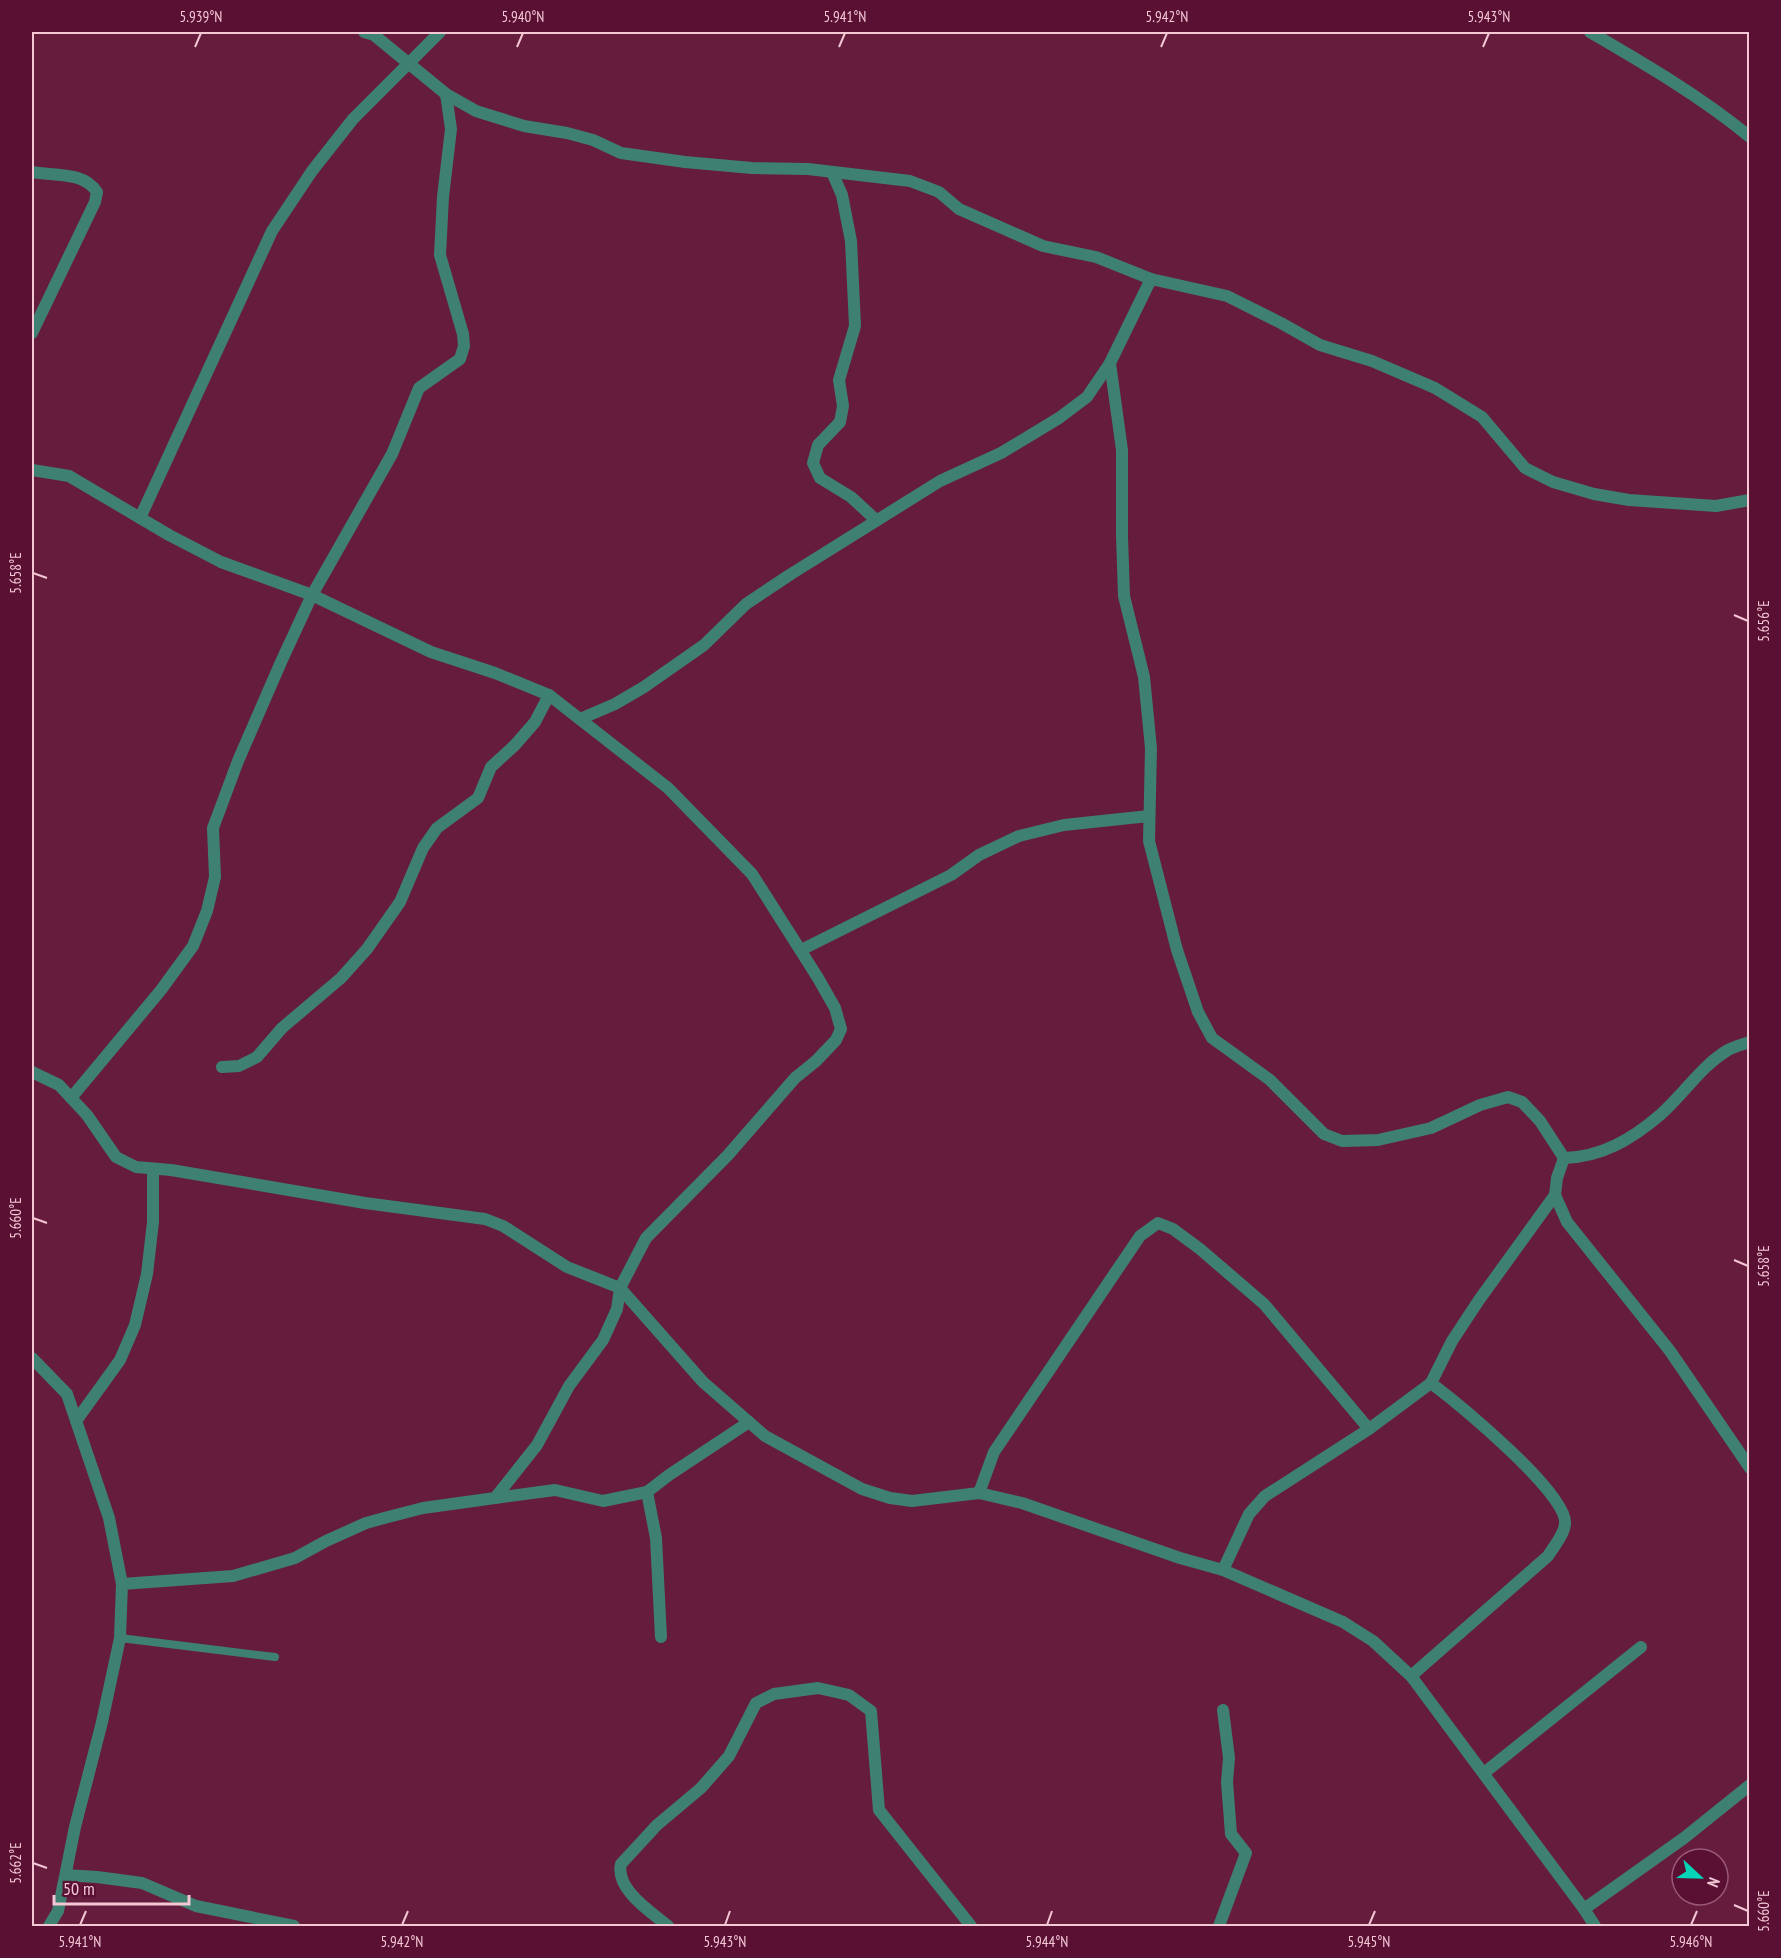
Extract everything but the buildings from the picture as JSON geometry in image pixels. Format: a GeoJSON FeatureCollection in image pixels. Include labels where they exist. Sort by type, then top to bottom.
{"type":"FeatureCollection","features":[{"type":"Feature","properties":{"kind":"street"},"geometry":{"type":"LineString","coordinates":[[364,32],[374,35],[446,94],[476,111],[524,126],[593,140],[621,153],[685,162],[832,172],[910,181],[939,192],[959,209],[1043,246],[1096,257],[1151,279],[1227,296],[1320,345],[1372,361],[1435,388],[1482,417],[1525,468],[1553,482],[1594,495],[1638,501],[1716,506],[1749,500]]}},
{"type":"Feature","properties":{"kind":"street"},"geometry":{"type":"LineString","coordinates":[[140,518],[272,231],[312,171],[353,119],[440,32]]}},
{"type":"Feature","properties":{"kind":"street"},"geometry":{"type":"LineString","coordinates":[[1590,32],[1676,83],[1749,137]]}},
{"type":"Feature","properties":{"kind":"street"},"geometry":{"type":"LineString","coordinates":[[71,1098],[161,990],[193,946],[207,911],[215,877],[213,828],[238,761],[312,595],[392,454],[418,388],[460,359],[464,346],[463,334],[440,255],[442,197],[451,129],[446,94]]}},
{"type":"Feature","properties":{"kind":"street"},"geometry":{"type":"LineString","coordinates":[[32,172],[82,180],[92,184],[97,192],[95,201],[32,333]]}},
{"type":"Feature","properties":{"kind":"street"},"geometry":{"type":"LineString","coordinates":[[832,172],[842,195],[851,241],[855,326],[839,380],[843,406],[840,422],[818,445],[813,463],[820,478],[851,497],[876,520]]}},
{"type":"Feature","properties":{"kind":"street"},"geometry":{"type":"LineString","coordinates":[[580,719],[615,704],[644,687],[704,645],[746,604],[876,520],[940,481],[1001,453],[1059,418],[1087,397],[1110,363],[1151,279]]}},
{"type":"Feature","properties":{"kind":"street"},"geometry":{"type":"LineString","coordinates":[[1110,363],[1122,450],[1124,596],[1144,677],[1150,748],[1149,841],[1177,950],[1203,1021],[1212,1038],[1270,1080],[1324,1134],[1342,1141],[1378,1140],[1431,1128],[1480,1105],[1508,1097],[1522,1102],[1540,1121],[1564,1158]]}},
{"type":"Feature","properties":{"kind":"street"},"geometry":{"type":"LineString","coordinates":[[32,470],[69,476],[221,562],[312,595],[431,652],[495,673],[549,695],[668,788],[752,874],[835,1008],[841,1029],[836,1040],[816,1061],[795,1078],[722,1162],[646,1238],[620,1288],[617,1309],[603,1340],[569,1386],[537,1445],[495,1498]]}},
{"type":"Feature","properties":{"kind":"street"},"geometry":{"type":"LineString","coordinates":[[222,1067],[239,1066],[257,1057],[282,1028],[341,978],[367,949],[400,902],[423,848],[437,828],[478,798],[491,767],[535,723],[549,695]]}},
{"type":"Feature","properties":{"kind":"street"},"geometry":{"type":"LineString","coordinates":[[801,950],[951,875],[979,855],[1019,836],[1064,825],[1149,816]]}},
{"type":"Feature","properties":{"kind":"street"},"geometry":{"type":"LineString","coordinates":[[1564,1158],[1585,1157],[1612,1149],[1660,1115],[1708,1066],[1728,1050],[1749,1042]]}},
{"type":"Feature","properties":{"kind":"street"},"geometry":{"type":"LineString","coordinates":[[32,1072],[59,1085],[87,1115],[116,1157],[136,1167],[224,1178],[365,1203],[485,1219],[502,1226],[567,1267],[620,1288],[703,1382],[765,1436],[862,1489],[890,1498],[912,1501],[979,1493],[1023,1503],[1180,1558],[1223,1570],[1343,1622],[1373,1641],[1411,1676],[1595,1926]]}},
{"type":"Feature","properties":{"kind":"street"},"geometry":{"type":"LineString","coordinates":[[1223,1570],[1249,1514],[1265,1496],[1369,1429],[1431,1383],[1452,1341],[1479,1300],[1555,1195],[1557,1179],[1564,1158]]}},
{"type":"Feature","properties":{"kind":"street"},"geometry":{"type":"LineString","coordinates":[[76,1421],[120,1360],[135,1325],[147,1274],[153,1222],[153,1169]]}},
{"type":"Feature","properties":{"kind":"street"},"geometry":{"type":"LineString","coordinates":[[1555,1195],[1567,1222],[1670,1352],[1749,1468]]}},
{"type":"Feature","properties":{"kind":"street"},"geometry":{"type":"LineString","coordinates":[[979,1493],[994,1452],[1140,1236],[1158,1223],[1173,1229],[1200,1249],[1264,1304],[1369,1429]]}},
{"type":"Feature","properties":{"kind":"street"},"geometry":{"type":"LineString","coordinates":[[32,1358],[67,1394],[109,1518],[122,1584],[120,1638],[102,1722],[75,1827],[58,1911],[49,1926]]}},
{"type":"Feature","properties":{"kind":"street"},"geometry":{"type":"LineString","coordinates":[[1411,1676],[1548,1556],[1559,1540],[1565,1523],[1563,1510],[1554,1498],[1500,1440],[1465,1408],[1431,1383]]}},
{"type":"Feature","properties":{"kind":"street"},"geometry":{"type":"LineString","coordinates":[[122,1584],[233,1576],[295,1558],[366,1523],[423,1508],[555,1490],[603,1501],[647,1492],[749,1422]]}},
{"type":"Feature","properties":{"kind":"street"},"geometry":{"type":"LineString","coordinates":[[647,1492],[656,1538],[661,1637]]}},
{"type":"Feature","properties":{"kind":"street"},"geometry":{"type":"LineString","coordinates":[[1484,1773],[1641,1647]]}},
{"type":"Feature","properties":{"kind":"street"},"geometry":{"type":"LineString","coordinates":[[668,1926],[633,1895],[623,1882],[619,1872],[621,1864],[657,1826],[701,1788],[729,1756],[756,1703],[774,1694],[818,1688],[849,1695],[871,1711],[879,1810],[971,1926]]}},
{"type":"Feature","properties":{"kind":"street"},"geometry":{"type":"LineString","coordinates":[[1219,1926],[1246,1854],[1231,1834],[1227,1782],[1229,1758],[1223,1710]]}},
{"type":"Feature","properties":{"kind":"street"},"geometry":{"type":"LineString","coordinates":[[1584,1909],[1684,1838],[1749,1785]]}},
{"type":"Feature","properties":{"kind":"street"},"geometry":{"type":"LineString","coordinates":[[66,1875],[142,1883],[196,1906],[294,1926]]}},
{"type":"Feature","properties":{"kind":"lane"},"geometry":{"type":"LineString","coordinates":[[120,1638],[275,1657]]}}]}
